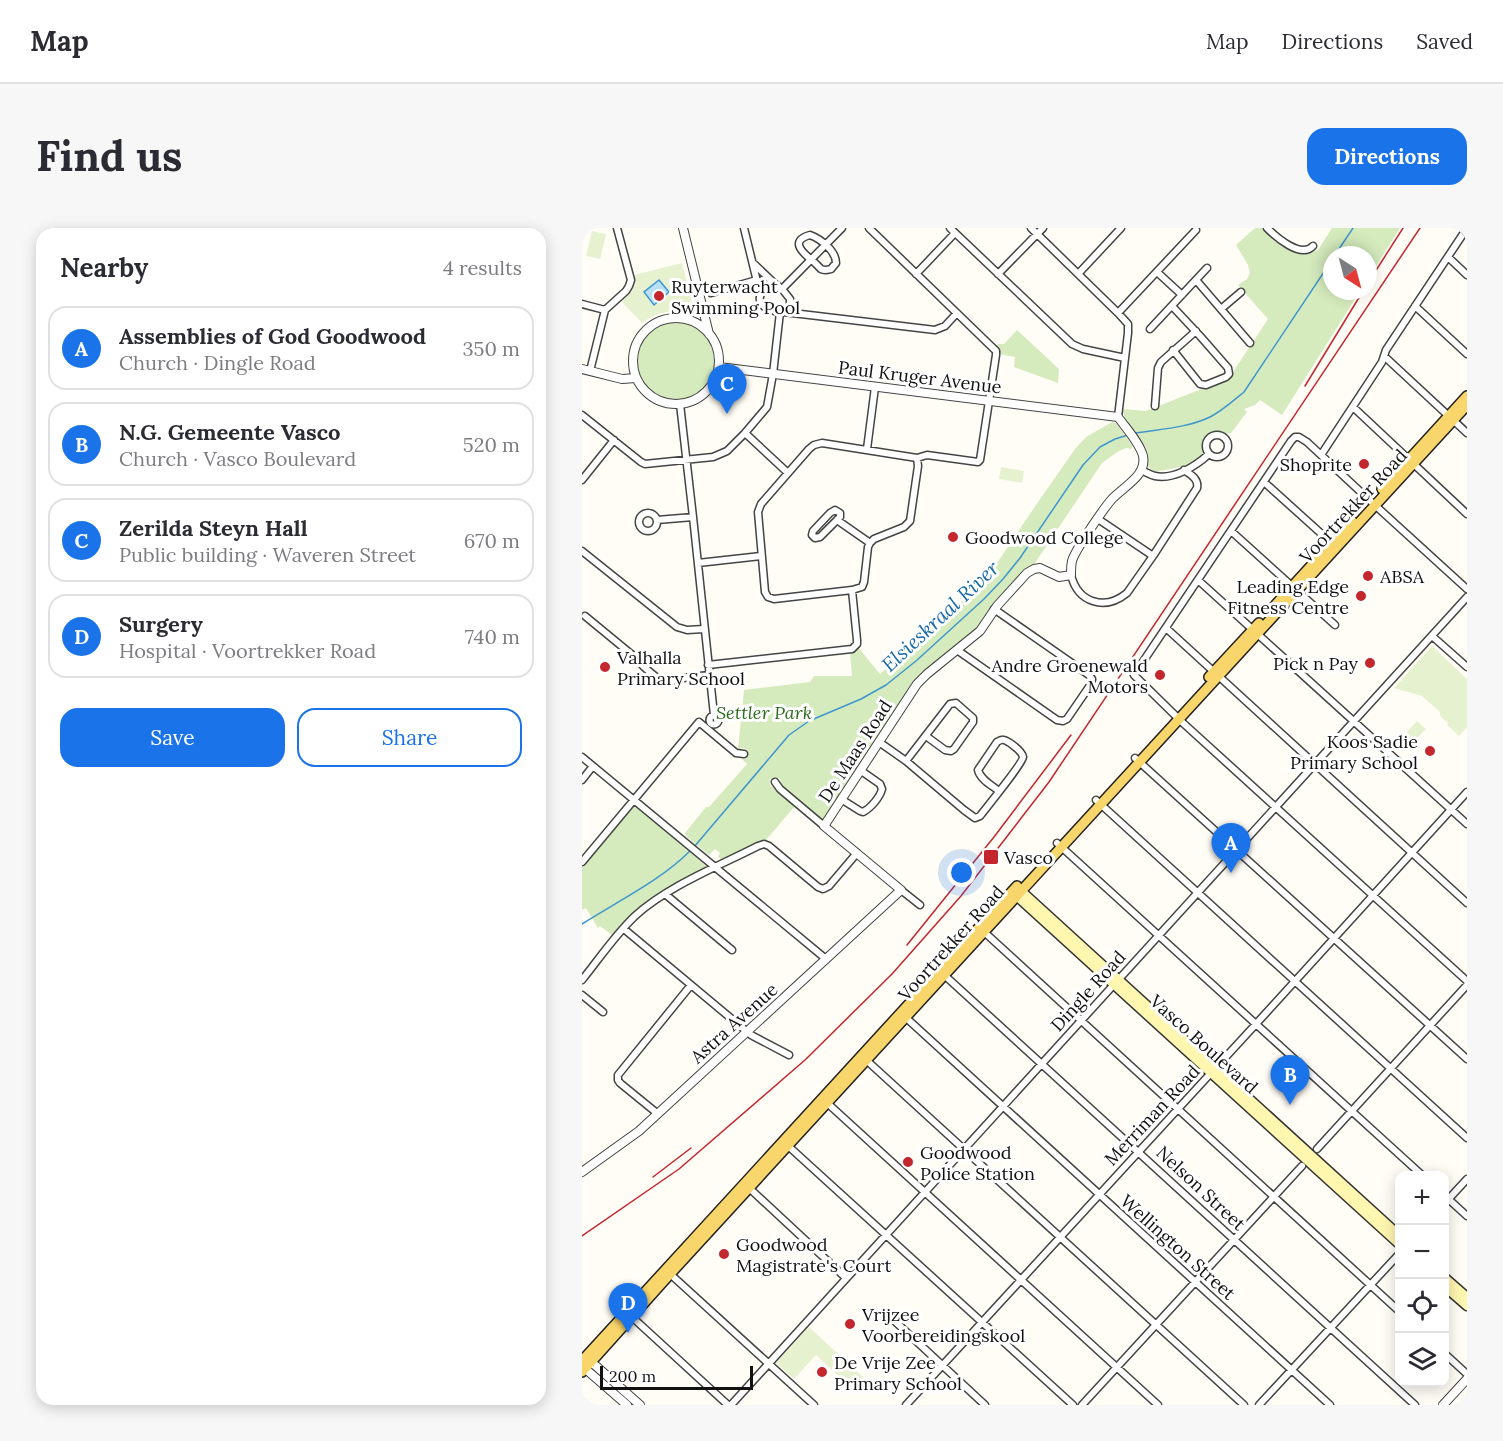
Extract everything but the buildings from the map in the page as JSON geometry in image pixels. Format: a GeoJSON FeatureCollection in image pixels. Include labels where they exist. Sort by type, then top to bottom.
{"type":"FeatureCollection","features":[{"type":"Feature","properties":{"kind":"main road","name":"Voortrekker Road"},"geometry":{"type":"LineString","coordinates":[[584,1363],[1411,462],[1451,418],[1467,396]]}},
{"type":"Feature","properties":{"kind":"main road","name":"Voortrekker Road"},"geometry":{"type":"LineString","coordinates":[[1451,418],[1467,405]]}},
{"type":"Feature","properties":{"kind":"main road","name":"Vasco Boulevard"},"geometry":{"type":"LineString","coordinates":[[1016,891],[1395,1232]]}},
{"type":"Feature","properties":{"kind":"main road","name":"Vasco Boulevard"},"geometry":{"type":"LineString","coordinates":[[1214,1070],[1395,1240]]}},
{"type":"Feature","properties":{"kind":"main road","name":"Voortrekker Road"},"geometry":{"type":"LineString","coordinates":[[584,1363],[632,1317],[668,1272]]}},
{"type":"Feature","properties":{"kind":"main road"},"geometry":{"type":"LineString","coordinates":[[1446,1279],[1467,1297]]}},
{"type":"Feature","properties":{"kind":"main road"},"geometry":{"type":"LineString","coordinates":[[1449,1290],[1467,1306]]}},
{"type":"Feature","properties":{"kind":"street"},"geometry":{"type":"LineString","coordinates":[[617,228],[630,280],[629,286],[605,310],[586,370],[622,379],[636,378]]}},
{"type":"Feature","properties":{"kind":"street"},"geometry":{"type":"LineString","coordinates":[[683,228],[709,334],[717,349],[719,367],[715,380],[706,392],[694,400],[680,404],[667,404],[654,399],[645,392],[636,378],[633,356],[636,345],[650,327],[660,321],[676,318],[698,324],[709,334]]}},
{"type":"Feature","properties":{"kind":"street"},"geometry":{"type":"LineString","coordinates":[[744,228],[761,301],[768,309],[935,330],[945,326],[957,313]]}},
{"type":"Feature","properties":{"kind":"street"},"geometry":{"type":"LineString","coordinates":[[782,289],[842,228]]}},
{"type":"Feature","properties":{"kind":"street"},"geometry":{"type":"LineString","coordinates":[[869,228],[993,347],[996,355],[981,460],[978,462],[927,454],[917,458],[822,443],[814,445],[761,504],[758,512],[765,592],[771,598],[860,588],[864,584],[870,543],[910,523],[918,466],[917,458]]}},
{"type":"Feature","properties":{"kind":"street"},"geometry":{"type":"LineString","coordinates":[[1031,228],[1128,324],[1118,417],[1143,457],[1141,470],[1137,477],[1112,500],[1071,563],[1074,583],[1089,600],[1101,603],[1116,601],[1127,593],[1197,488],[1196,479],[1184,470]]}},
{"type":"Feature","properties":{"kind":"street"},"geometry":{"type":"LineString","coordinates":[[998,274],[1043,228]]}},
{"type":"Feature","properties":{"kind":"street"},"geometry":{"type":"LineString","coordinates":[[1078,273],[1121,228]]}},
{"type":"Feature","properties":{"kind":"street"},"geometry":{"type":"LineString","coordinates":[[1267,228],[1283,243],[1308,250],[1313,246]]}},
{"type":"Feature","properties":{"kind":"street"},"geometry":{"type":"LineString","coordinates":[[1321,455],[1382,362],[1386,350],[1467,228]]}},
{"type":"Feature","properties":{"kind":"street"},"geometry":{"type":"LineString","coordinates":[[1118,313],[1196,229],[1202,236]]}},
{"type":"Feature","properties":{"kind":"street"},"geometry":{"type":"LineString","coordinates":[[916,274],[953,231],[1072,344],[1083,349],[1125,358]]}},
{"type":"Feature","properties":{"kind":"street"},"geometry":{"type":"LineString","coordinates":[[808,236],[814,236],[836,256],[836,263],[827,270],[810,260],[801,250],[799,243],[808,236]]}},
{"type":"Feature","properties":{"kind":"street"},"geometry":{"type":"LineString","coordinates":[[1448,257],[1467,275]]}},
{"type":"Feature","properties":{"kind":"street"},"geometry":{"type":"LineString","coordinates":[[752,262],[782,289],[804,314]]}},
{"type":"Feature","properties":{"kind":"street"},"geometry":{"type":"LineString","coordinates":[[1150,329],[1207,268]]}},
{"type":"Feature","properties":{"kind":"street"},"geometry":{"type":"LineString","coordinates":[[1157,272],[1182,295]]}},
{"type":"Feature","properties":{"kind":"street"},"geometry":{"type":"LineString","coordinates":[[711,293],[757,280]]}},
{"type":"Feature","properties":{"kind":"street"},"geometry":{"type":"LineString","coordinates":[[1196,280],[1250,343]]}},
{"type":"Feature","properties":{"kind":"street"},"geometry":{"type":"LineString","coordinates":[[760,294],[765,288],[775,284]]}},
{"type":"Feature","properties":{"kind":"street"},"geometry":{"type":"LineString","coordinates":[[1221,309],[1242,292]]}},
{"type":"Feature","properties":{"kind":"street"},"geometry":{"type":"LineString","coordinates":[[782,312],[790,308],[790,299]]}},
{"type":"Feature","properties":{"kind":"street"},"geometry":{"type":"LineString","coordinates":[[688,320],[698,316],[702,301]]}},
{"type":"Feature","properties":{"kind":"street"},"geometry":{"type":"LineString","coordinates":[[582,304],[605,310]]}},
{"type":"Feature","properties":{"kind":"street"},"geometry":{"type":"LineString","coordinates":[[1172,306],[1228,368],[1229,372],[1226,377],[1206,385],[1200,384],[1173,350]]}},
{"type":"Feature","properties":{"kind":"street"},"geometry":{"type":"LineString","coordinates":[[1415,306],[1467,354]]}},
{"type":"Feature","properties":{"kind":"street"},"geometry":{"type":"LineString","coordinates":[[582,415],[645,464],[723,454],[766,407],[782,312]]}},
{"type":"Feature","properties":{"kind":"street"},"geometry":{"type":"LineString","coordinates":[[1155,406],[1159,365],[1196,331]]}},
{"type":"Feature","properties":{"kind":"street"},"geometry":{"type":"LineString","coordinates":[[1384,356],[1467,433]]}},
{"type":"Feature","properties":{"kind":"street","name":"Paul Kruger Avenue"},"geometry":{"type":"LineString","coordinates":[[719,367],[1118,417]]}},
{"type":"Feature","properties":{"kind":"street"},"geometry":{"type":"LineString","coordinates":[[867,449],[875,387]]}},
{"type":"Feature","properties":{"kind":"street"},"geometry":{"type":"LineString","coordinates":[[680,404],[714,715]]}},
{"type":"Feature","properties":{"kind":"street"},"geometry":{"type":"LineString","coordinates":[[1353,407],[1467,514]]}},
{"type":"Feature","properties":{"kind":"street"},"geometry":{"type":"LineString","coordinates":[[745,432],[788,474]]}},
{"type":"Feature","properties":{"kind":"street"},"geometry":{"type":"LineString","coordinates":[[1317,1149],[1467,983],[1177,717],[1135,677],[1135,673],[1294,437],[1302,438],[1467,589]]}},
{"type":"Feature","properties":{"kind":"street"},"geometry":{"type":"LineString","coordinates":[[582,480],[614,440]]}},
{"type":"Feature","properties":{"kind":"street"},"geometry":{"type":"LineString","coordinates":[[1141,470],[1154,476],[1170,476],[1199,462],[1209,454]]}},
{"type":"Feature","properties":{"kind":"street"},"geometry":{"type":"LineString","coordinates":[[1264,482],[1334,545]]}},
{"type":"Feature","properties":{"kind":"street"},"geometry":{"type":"LineString","coordinates":[[835,510],[840,514],[837,520],[818,538],[813,536],[814,529],[835,510]]}},
{"type":"Feature","properties":{"kind":"street"},"geometry":{"type":"LineString","coordinates":[[657,520],[693,517]]}},
{"type":"Feature","properties":{"kind":"street"},"geometry":{"type":"LineString","coordinates":[[1098,519],[1153,556]]}},
{"type":"Feature","properties":{"kind":"street"},"geometry":{"type":"LineString","coordinates":[[837,520],[870,543]]}},
{"type":"Feature","properties":{"kind":"street"},"geometry":{"type":"LineString","coordinates":[[1231,531],[1335,625]]}},
{"type":"Feature","properties":{"kind":"street"},"geometry":{"type":"LineString","coordinates":[[582,551],[676,626],[685,630],[704,629]]}},
{"type":"Feature","properties":{"kind":"street"},"geometry":{"type":"LineString","coordinates":[[698,563],[762,556]]}},
{"type":"Feature","properties":{"kind":"street","name":"De Maas Road"},"geometry":{"type":"LineString","coordinates":[[824,826],[917,684],[980,631],[994,609],[1027,573],[1041,568],[1062,577],[1071,575]]}},
{"type":"Feature","properties":{"kind":"street"},"geometry":{"type":"LineString","coordinates":[[1198,580],[1467,824]]}},
{"type":"Feature","properties":{"kind":"street"},"geometry":{"type":"LineString","coordinates":[[708,665],[852,649],[857,640],[852,590]]}},
{"type":"Feature","properties":{"kind":"street","name":"Dingle Road"},"geometry":{"type":"LineString","coordinates":[[729,1405],[1467,597]]}},
{"type":"Feature","properties":{"kind":"street"},"geometry":{"type":"LineString","coordinates":[[957,650],[1058,720],[1067,719],[1091,684],[1092,679],[994,609]]}},
{"type":"Feature","properties":{"kind":"street"},"geometry":{"type":"LineString","coordinates":[[585,616],[662,682],[709,675]]}},
{"type":"Feature","properties":{"kind":"street"},"geometry":{"type":"LineString","coordinates":[[1166,628],[1467,903]]}},
{"type":"Feature","properties":{"kind":"street"},"geometry":{"type":"LineString","coordinates":[[1432,636],[1467,668]]}},
{"type":"Feature","properties":{"kind":"street"},"geometry":{"type":"LineString","coordinates":[[906,761],[952,703],[959,705],[973,718],[973,722],[951,751],[945,750],[926,736]]}},
{"type":"Feature","properties":{"kind":"street"},"geometry":{"type":"LineString","coordinates":[[582,862],[699,722],[736,753],[744,754]]}},
{"type":"Feature","properties":{"kind":"street"},"geometry":{"type":"LineString","coordinates":[[879,742],[906,761],[975,818],[980,816],[999,791],[1023,758],[1022,753],[1004,740],[997,742],[978,770],[979,775],[999,791]]}},
{"type":"Feature","properties":{"kind":"street"},"geometry":{"type":"LineString","coordinates":[[582,757],[826,959]]}},
{"type":"Feature","properties":{"kind":"street"},"geometry":{"type":"LineString","coordinates":[[1138,760],[1467,1059]]}},
{"type":"Feature","properties":{"kind":"street"},"geometry":{"type":"LineString","coordinates":[[582,780],[593,766]]}},
{"type":"Feature","properties":{"kind":"street"},"geometry":{"type":"LineString","coordinates":[[841,799],[863,812],[881,793],[880,784],[860,770]]}},
{"type":"Feature","properties":{"kind":"street"},"geometry":{"type":"LineString","coordinates":[[775,782],[780,789],[920,905]]}},
{"type":"Feature","properties":{"kind":"street","name":"Merriman Road"},"geometry":{"type":"LineString","coordinates":[[906,1405],[1467,792]]}},
{"type":"Feature","properties":{"kind":"street"},"geometry":{"type":"LineString","coordinates":[[1098,802],[1467,1138]]}},
{"type":"Feature","properties":{"kind":"street"},"geometry":{"type":"LineString","coordinates":[[582,980],[634,918],[665,894],[758,846],[765,844],[772,848],[818,886],[825,889],[857,853]]}},
{"type":"Feature","properties":{"kind":"street"},"geometry":{"type":"LineString","coordinates":[[1059,845],[1418,1171]]}},
{"type":"Feature","properties":{"kind":"street","name":"Astra Avenue"},"geometry":{"type":"LineString","coordinates":[[582,1172],[624,1143],[658,1114],[902,890]]}},
{"type":"Feature","properties":{"kind":"street"},"geometry":{"type":"LineString","coordinates":[[665,894],[732,950]]}},
{"type":"Feature","properties":{"kind":"street"},"geometry":{"type":"LineString","coordinates":[[624,929],[747,1032],[789,1055]]}},
{"type":"Feature","properties":{"kind":"street"},"geometry":{"type":"LineString","coordinates":[[981,930],[1395,1307]]}},
{"type":"Feature","properties":{"kind":"street","name":"Nelson Street"},"geometry":{"type":"LineString","coordinates":[[942,973],[1415,1405]]}},
{"type":"Feature","properties":{"kind":"street"},"geometry":{"type":"LineString","coordinates":[[658,1114],[620,1083],[618,1075],[691,985]]}},
{"type":"Feature","properties":{"kind":"street"},"geometry":{"type":"LineString","coordinates":[[582,995],[603,1012]]}},
{"type":"Feature","properties":{"kind":"street","name":"Wellington Street"},"geometry":{"type":"LineString","coordinates":[[903,1015],[1330,1405]]}},
{"type":"Feature","properties":{"kind":"street"},"geometry":{"type":"LineString","coordinates":[[864,1058],[1244,1405]]}},
{"type":"Feature","properties":{"kind":"street"},"geometry":{"type":"LineString","coordinates":[[825,1101],[1158,1405]]}},
{"type":"Feature","properties":{"kind":"street"},"geometry":{"type":"LineString","coordinates":[[785,1144],[1073,1405]]}},
{"type":"Feature","properties":{"kind":"street"},"geometry":{"type":"LineString","coordinates":[[1082,1405],[1302,1166]]}},
{"type":"Feature","properties":{"kind":"street"},"geometry":{"type":"LineString","coordinates":[[1449,1196],[1467,1179]]}},
{"type":"Feature","properties":{"kind":"street"},"geometry":{"type":"LineString","coordinates":[[746,1186],[846,1278]]}},
{"type":"Feature","properties":{"kind":"street"},"geometry":{"type":"LineString","coordinates":[[1449,1201],[1467,1216]]}},
{"type":"Feature","properties":{"kind":"street"},"geometry":{"type":"LineString","coordinates":[[1260,1405],[1395,1259]]}},
{"type":"Feature","properties":{"kind":"street"},"geometry":{"type":"LineString","coordinates":[[668,1272],[814,1405]]}},
{"type":"Feature","properties":{"kind":"street"},"geometry":{"type":"LineString","coordinates":[[886,1313],[985,1405]]}},
{"type":"Feature","properties":{"kind":"street"},"geometry":{"type":"LineString","coordinates":[[632,1317],[729,1405]]}},
{"type":"Feature","properties":{"kind":"street"},"geometry":{"type":"LineString","coordinates":[[1449,1358],[1467,1374]]}},
{"type":"Feature","properties":{"kind":"street"},"geometry":{"type":"LineString","coordinates":[[584,1363],[627,1405]]}},
{"type":"Feature","properties":{"kind":"street"},"geometry":{"type":"LineString","coordinates":[[584,1363],[640,1405]]}},
{"type":"Feature","properties":{"kind":"street"},"geometry":{"type":"LineString","coordinates":[[1443,1405],[1467,1379]]}},
{"type":"Feature","properties":{"kind":"green space"},"geometry":{"type":"Polygon","coordinates":[[[1255,228],[1264,228],[1287,249],[1309,253],[1318,250],[1332,228],[1400,228],[1377,265],[1377,246],[1323,246],[1323,300],[1354,300],[1282,415],[1260,400],[1255,405],[1244,409],[1247,412],[1231,433],[1212,432],[1208,434],[1204,440],[1202,455],[1194,463],[1183,469],[1181,467],[1154,472],[1148,466],[1145,445],[1129,426],[1123,409],[1146,411],[1229,378],[1268,319],[1238,285],[1247,279],[1250,273],[1236,245],[1255,228]]]}},
{"type":"Feature","properties":{"kind":"green space"},"geometry":{"type":"Polygon","coordinates":[[[592,231],[606,234],[600,259],[586,256],[592,231]]]}},
{"type":"Feature","properties":{"kind":"green space","name":"Ruyterwacht Swimming Pool"},"geometry":{"type":"Polygon","coordinates":[[[682,263],[693,307],[688,312],[675,311],[659,314],[642,323],[622,302],[634,287],[634,275],[682,263]]]}},
{"type":"Feature","properties":{"kind":"green space"},"geometry":{"type":"Polygon","coordinates":[[[675,321],[690,324],[703,333],[712,346],[715,361],[712,376],[703,389],[690,398],[675,401],[660,398],[647,389],[638,376],[635,361],[638,346],[647,333],[660,324],[675,321]]]}},
{"type":"Feature","properties":{"kind":"green space"},"geometry":{"type":"Polygon","coordinates":[[[1017,330],[1059,369],[1058,383],[1014,367],[1015,357],[998,354],[995,346],[1004,344],[1017,330]]]}},
{"type":"Feature","properties":{"kind":"green space","name":"Settler Park"},"geometry":{"type":"Polygon","coordinates":[[[1112,422],[1116,423],[1133,446],[1131,449],[1126,448],[1119,451],[1102,463],[1033,566],[1025,571],[995,603],[975,633],[924,674],[825,820],[821,820],[782,787],[780,779],[775,777],[770,779],[770,785],[795,806],[766,840],[723,860],[718,857],[720,853],[715,849],[709,855],[687,837],[685,833],[706,807],[709,807],[747,764],[742,759],[748,757],[748,751],[744,748],[738,749],[744,690],[810,682],[814,676],[852,676],[850,652],[858,647],[880,674],[987,578],[1075,449],[1086,437],[1112,422]]]}},
{"type":"Feature","properties":{"kind":"green space"},"geometry":{"type":"Polygon","coordinates":[[[1001,467],[1024,471],[1022,483],[999,479],[1001,467]]]}},
{"type":"Feature","properties":{"kind":"green space"},"geometry":{"type":"Polygon","coordinates":[[[1432,646],[1467,679],[1467,727],[1459,736],[1447,725],[1448,723],[1440,716],[1440,712],[1422,696],[1394,688],[1432,646]]]}},
{"type":"Feature","properties":{"kind":"green space"},"geometry":{"type":"Polygon","coordinates":[[[1417,721],[1426,729],[1412,743],[1404,735],[1417,721]]]}},
{"type":"Feature","properties":{"kind":"green space"},"geometry":{"type":"Polygon","coordinates":[[[633,807],[638,808],[707,867],[660,893],[627,918],[613,936],[600,926],[598,928],[586,908],[582,910],[582,868],[633,807]]]}},
{"type":"Feature","properties":{"kind":"green space"},"geometry":{"type":"Polygon","coordinates":[[[809,1327],[863,1377],[852,1389],[816,1355],[794,1379],[776,1363],[809,1327]]]}},
{"type":"Feature","properties":{"kind":"water"},"geometry":{"type":"Polygon","coordinates":[[[659,280],[669,292],[654,305],[644,292],[659,280]]]}},
{"type":"Feature","properties":{"kind":"waterway","name":"Elsieskraal River"},"geometry":{"type":"LineString","coordinates":[[1341,246],[1353,228]]}},
{"type":"Feature","properties":{"kind":"waterway","name":"Elsieskraal River"},"geometry":{"type":"LineString","coordinates":[[1136,433],[1173,428],[1201,421],[1219,412],[1244,392],[1323,274]]}},
{"type":"Feature","properties":{"kind":"waterway","name":"Elsieskraal River"},"geometry":{"type":"LineString","coordinates":[[694,847],[789,735],[809,721],[861,699],[886,685],[984,599],[1020,558],[1083,465],[1100,447],[1128,435]]}},
{"type":"Feature","properties":{"kind":"waterway","name":"Elsieskraal River"},"geometry":{"type":"LineString","coordinates":[[582,924],[666,872],[690,851]]}},
{"type":"Feature","properties":{"kind":"railway"},"geometry":{"type":"LineString","coordinates":[[1377,269],[1403,228]]}},
{"type":"Feature","properties":{"kind":"railway"},"geometry":{"type":"LineString","coordinates":[[582,1236],[679,1169],[805,1060],[892,974],[961,896],[1049,782],[1420,228]]}},
{"type":"Feature","properties":{"kind":"railway"},"geometry":{"type":"LineString","coordinates":[[1305,386],[1358,300]]}},
{"type":"Feature","properties":{"kind":"railway"},"geometry":{"type":"LineString","coordinates":[[907,945],[994,837],[1071,735]]}},
{"type":"Feature","properties":{"kind":"railway"},"geometry":{"type":"LineString","coordinates":[[653,1177],[691,1148]]}},
{"type":"Feature","properties":{"kind":"place","name":"Ruyterwacht Swimming Pool"},"geometry":{"type":"Point","coordinates":[659,296]}},
{"type":"Feature","properties":{"kind":"place","name":"Zerilda Steyn Hall"},"geometry":{"type":"Point","coordinates":[727,414]}},
{"type":"Feature","properties":{"kind":"place","name":"Shoprite"},"geometry":{"type":"Point","coordinates":[1364,464]}},
{"type":"Feature","properties":{"kind":"place","name":"Goodwood College"},"geometry":{"type":"Point","coordinates":[953,537]}},
{"type":"Feature","properties":{"kind":"place","name":"ABSA"},"geometry":{"type":"Point","coordinates":[1368,576]}},
{"type":"Feature","properties":{"kind":"place","name":"Leading Edge Fitness Centre"},"geometry":{"type":"Point","coordinates":[1361,596]}},
{"type":"Feature","properties":{"kind":"place","name":"Pick n Pay"},"geometry":{"type":"Point","coordinates":[1370,663]}},
{"type":"Feature","properties":{"kind":"place","name":"Valhalla Primary School"},"geometry":{"type":"Point","coordinates":[605,667]}},
{"type":"Feature","properties":{"kind":"place","name":"Andre Groenewald Motors"},"geometry":{"type":"Point","coordinates":[1160,675]}},
{"type":"Feature","properties":{"kind":"place","name":"Koos Sadie Primary School"},"geometry":{"type":"Point","coordinates":[1430,751]}},
{"type":"Feature","properties":{"kind":"place","name":"Vasco"},"geometry":{"type":"Point","coordinates":[991,857]}},
{"type":"Feature","properties":{"kind":"place","name":"Assemblies of God Goodwood"},"geometry":{"type":"Point","coordinates":[1231,873]}},
{"type":"Feature","properties":{"kind":"place","name":"N.G. Gemeente Vasco"},"geometry":{"type":"Point","coordinates":[1290,1105]}},
{"type":"Feature","properties":{"kind":"place","name":"Goodwood Police Station"},"geometry":{"type":"Point","coordinates":[908,1162]}},
{"type":"Feature","properties":{"kind":"place","name":"Goodwood Magistrate's Court"},"geometry":{"type":"Point","coordinates":[724,1254]}},
{"type":"Feature","properties":{"kind":"place","name":"Vrijzee Voorbereidingskool"},"geometry":{"type":"Point","coordinates":[850,1324]}},
{"type":"Feature","properties":{"kind":"place","name":"Surgery"},"geometry":{"type":"Point","coordinates":[628,1333]}},
{"type":"Feature","properties":{"kind":"place","name":"De Vrije Zee Primary School"},"geometry":{"type":"Point","coordinates":[822,1372]}}]}
